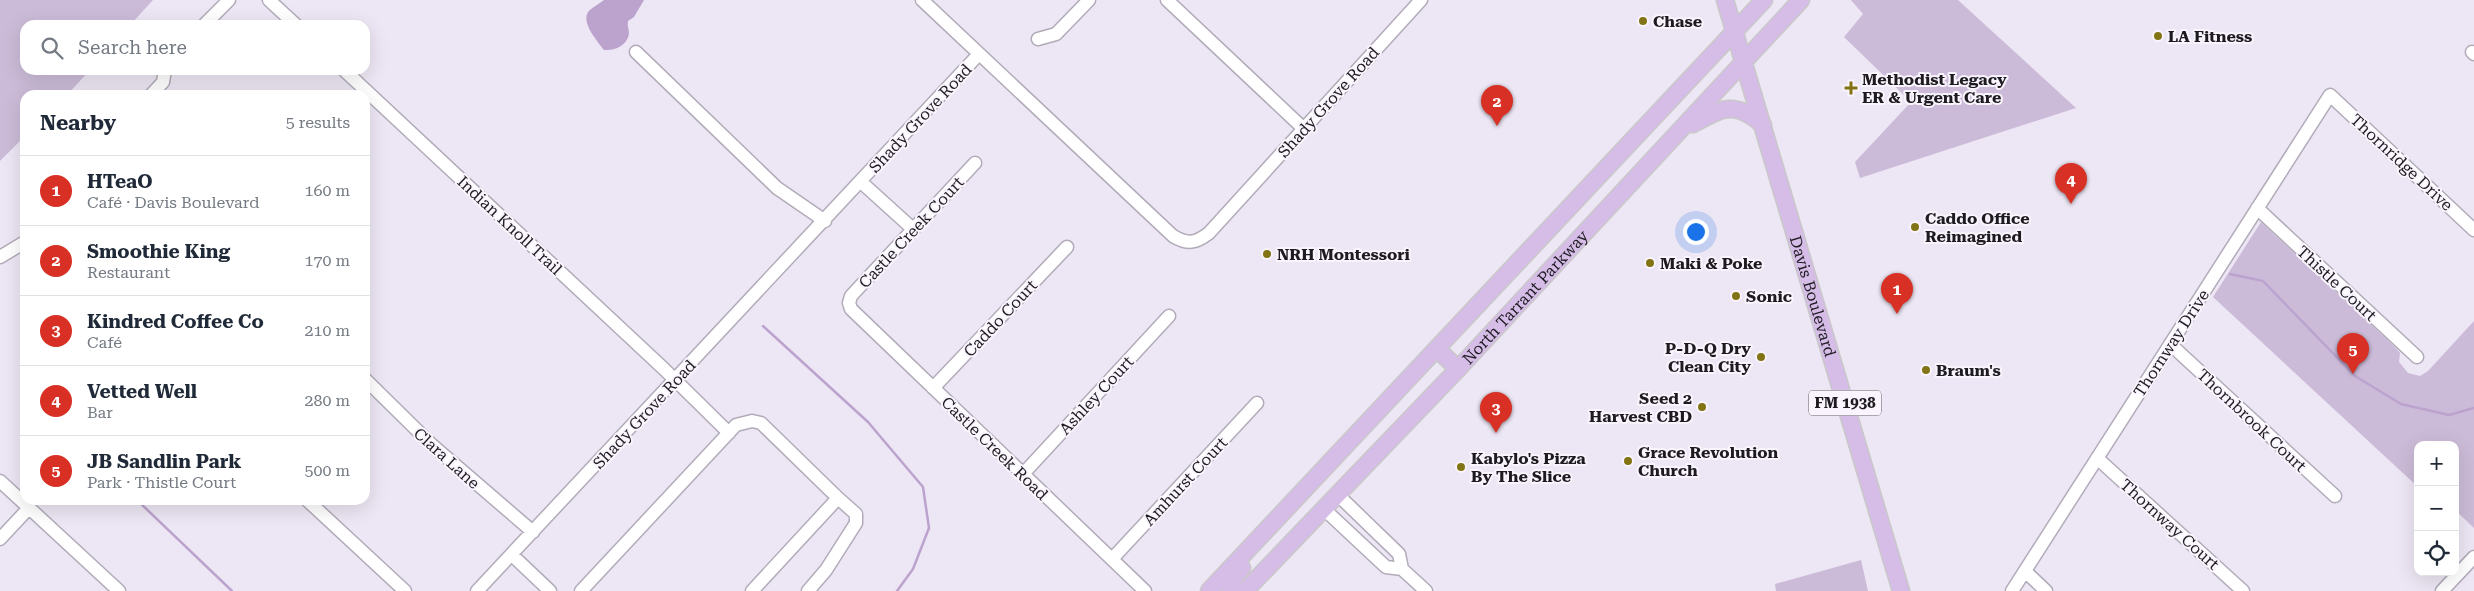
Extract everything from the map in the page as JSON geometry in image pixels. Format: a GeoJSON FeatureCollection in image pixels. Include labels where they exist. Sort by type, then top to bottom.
{"type":"FeatureCollection","features":[{"type":"Feature","properties":{"kind":"main road","name":"Davis Boulevard"},"geometry":{"type":"LineString","coordinates":[[1725,0],[1901,591]]}},
{"type":"Feature","properties":{"kind":"main road","name":"North Tarrant Parkway"},"geometry":{"type":"LineString","coordinates":[[1209,591],[1764,0]]}},
{"type":"Feature","properties":{"kind":"main road","name":"North Tarrant Parkway"},"geometry":{"type":"LineString","coordinates":[[1245,591],[1458,369],[1801,0]]}},
{"type":"Feature","properties":{"kind":"main road"},"geometry":{"type":"LineString","coordinates":[[1678,133],[1721,109],[1739,110],[1753,116],[1763,125]]}},
{"type":"Feature","properties":{"kind":"main road"},"geometry":{"type":"LineString","coordinates":[[1437,349],[1458,369]]}},
{"type":"Feature","properties":{"kind":"main road"},"geometry":{"type":"LineString","coordinates":[[1230,591],[1234,578],[1258,552],[1279,518]]}},
{"type":"Feature","properties":{"kind":"street"},"geometry":{"type":"LineString","coordinates":[[209,20],[229,0]]}},
{"type":"Feature","properties":{"kind":"street"},"geometry":{"type":"LineString","coordinates":[[269,0],[291,20]]}},
{"type":"Feature","properties":{"kind":"street"},"geometry":{"type":"LineString","coordinates":[[922,0],[979,54]]}},
{"type":"Feature","properties":{"kind":"street"},"geometry":{"type":"LineString","coordinates":[[1038,39],[1056,34],[1089,0]]}},
{"type":"Feature","properties":{"kind":"street"},"geometry":{"type":"LineString","coordinates":[[1167,0],[1304,129]]}},
{"type":"Feature","properties":{"kind":"street","name":"Shady Grove Road"},"geometry":{"type":"LineString","coordinates":[[477,591],[825,221],[979,54],[1173,236],[1182,242],[1190,243],[1200,240],[1209,233],[1421,0]]}},
{"type":"Feature","properties":{"kind":"street"},"geometry":{"type":"LineString","coordinates":[[636,52],[776,188],[825,221]]}},
{"type":"Feature","properties":{"kind":"street"},"geometry":{"type":"LineString","coordinates":[[156,90],[163,82],[164,75]]}},
{"type":"Feature","properties":{"kind":"street","name":"Indian Knoll Trail"},"geometry":{"type":"LineString","coordinates":[[349,75],[365,90]]}},
{"type":"Feature","properties":{"kind":"street","name":"Indian Knoll Trail"},"geometry":{"type":"LineString","coordinates":[[370,94],[729,433]]}},
{"type":"Feature","properties":{"kind":"street","name":"Thornway Drive"},"geometry":{"type":"LineString","coordinates":[[2012,591],[2330,94]]}},
{"type":"Feature","properties":{"kind":"street","name":"Thornridge Drive"},"geometry":{"type":"LineString","coordinates":[[2330,94],[2474,230]]}},
{"type":"Feature","properties":{"kind":"street","name":"Castle Creek Court"},"geometry":{"type":"LineString","coordinates":[[849,303],[851,296],[975,163]]}},
{"type":"Feature","properties":{"kind":"street"},"geometry":{"type":"LineString","coordinates":[[861,182],[913,229]]}},
{"type":"Feature","properties":{"kind":"street","name":"Thistle Court"},"geometry":{"type":"LineString","coordinates":[[2257,208],[2417,357]]}},
{"type":"Feature","properties":{"kind":"street"},"geometry":{"type":"LineString","coordinates":[[0,257],[20,245]]}},
{"type":"Feature","properties":{"kind":"street","name":"Caddo Court"},"geometry":{"type":"LineString","coordinates":[[933,388],[1067,247]]}},
{"type":"Feature","properties":{"kind":"street","name":"Castle Creek Road"},"geometry":{"type":"LineString","coordinates":[[849,303],[854,314],[1145,591]]}},
{"type":"Feature","properties":{"kind":"street","name":"Ashley Court"},"geometry":{"type":"LineString","coordinates":[[1023,474],[1169,316]]}},
{"type":"Feature","properties":{"kind":"street","name":"Thornbrook Court"},"geometry":{"type":"LineString","coordinates":[[2170,344],[2335,496]]}},
{"type":"Feature","properties":{"kind":"street","name":"Clara Lane"},"geometry":{"type":"LineString","coordinates":[[370,384],[438,451],[533,532]]}},
{"type":"Feature","properties":{"kind":"street","name":"Amhurst Court"},"geometry":{"type":"LineString","coordinates":[[1112,558],[1257,403]]}},
{"type":"Feature","properties":{"kind":"street"},"geometry":{"type":"LineString","coordinates":[[581,591],[729,433],[742,423],[752,421],[761,423],[856,514],[856,523],[826,570],[808,591]]}},
{"type":"Feature","properties":{"kind":"street","name":"Thornway Court"},"geometry":{"type":"LineString","coordinates":[[2097,458],[2243,591]]}},
{"type":"Feature","properties":{"kind":"street"},"geometry":{"type":"LineString","coordinates":[[0,481],[20,500]]}},
{"type":"Feature","properties":{"kind":"street"},"geometry":{"type":"LineString","coordinates":[[1338,495],[1399,554],[1402,568],[1426,591]]}},
{"type":"Feature","properties":{"kind":"street"},"geometry":{"type":"LineString","coordinates":[[752,591],[838,498]]}},
{"type":"Feature","properties":{"kind":"street"},"geometry":{"type":"LineString","coordinates":[[26,505],[119,591]]}},
{"type":"Feature","properties":{"kind":"street"},"geometry":{"type":"LineString","coordinates":[[313,505],[405,591]]}},
{"type":"Feature","properties":{"kind":"street"},"geometry":{"type":"LineString","coordinates":[[0,539],[29,508]]}},
{"type":"Feature","properties":{"kind":"street"},"geometry":{"type":"LineString","coordinates":[[1324,509],[1386,567],[1402,568]]}},
{"type":"Feature","properties":{"kind":"street"},"geometry":{"type":"LineString","coordinates":[[1367,549],[1380,535]]}},
{"type":"Feature","properties":{"kind":"street"},"geometry":{"type":"LineString","coordinates":[[512,554],[550,591]]}},
{"type":"Feature","properties":{"kind":"street"},"geometry":{"type":"LineString","coordinates":[[2442,591],[2474,557]]}},
{"type":"Feature","properties":{"kind":"street"},"geometry":{"type":"LineString","coordinates":[[2025,571],[2046,591]]}},
{"type":"Feature","properties":{"kind":"shaded area"},"geometry":{"type":"Polygon","coordinates":[[[0,0],[153,0],[135,20],[20,20],[20,75],[85,75],[72,90],[20,90],[20,141],[0,161],[0,0]]]}},
{"type":"Feature","properties":{"kind":"shaded area"},"geometry":{"type":"Polygon","coordinates":[[[604,0],[644,0],[634,17],[628,21],[629,33],[624,44],[608,50],[604,50],[591,32],[586,16],[588,12],[604,0]]]}},
{"type":"Feature","properties":{"kind":"shaded area"},"geometry":{"type":"Polygon","coordinates":[[[1851,0],[1958,0],[2076,108],[1860,178],[1855,162],[1911,102],[1844,37],[1863,14],[1851,0]]]}},
{"type":"Feature","properties":{"kind":"shaded area"},"geometry":{"type":"Polygon","coordinates":[[[2261,222],[2396,348],[2400,353],[2399,362],[2408,373],[2420,376],[2428,371],[2474,321],[2474,528],[2459,514],[2459,441],[2414,441],[2414,483],[2213,297],[2261,222]]]}},
{"type":"Feature","properties":{"kind":"shaded area"},"geometry":{"type":"Polygon","coordinates":[[[1861,560],[1868,591],[1776,591],[1775,584],[1861,560]]]}},
{"type":"Feature","properties":{"kind":"waterway"},"geometry":{"type":"LineString","coordinates":[[2230,274],[2263,281],[2355,376],[2401,404],[2449,415],[2474,408]]}},
{"type":"Feature","properties":{"kind":"waterway"},"geometry":{"type":"LineString","coordinates":[[763,326],[868,422],[923,487],[929,528],[913,569],[897,591]]}},
{"type":"Feature","properties":{"kind":"waterway"},"geometry":{"type":"LineString","coordinates":[[142,505],[232,591]]}},
{"type":"Feature","properties":{"kind":"place","name":"Chase"},"geometry":{"type":"Point","coordinates":[1643,21]}},
{"type":"Feature","properties":{"kind":"place","name":"LA Fitness"},"geometry":{"type":"Point","coordinates":[2158,36]}},
{"type":"Feature","properties":{"kind":"place","name":"Methodist Legacy ER & Urgent Care"},"geometry":{"type":"Point","coordinates":[1851,88]}},
{"type":"Feature","properties":{"kind":"place","name":"Smoothie King"},"geometry":{"type":"Point","coordinates":[1497,126]}},
{"type":"Feature","properties":{"kind":"place","name":"Vetted Well"},"geometry":{"type":"Point","coordinates":[2071,204]}},
{"type":"Feature","properties":{"kind":"place","name":"Caddo Office Reimagined"},"geometry":{"type":"Point","coordinates":[1915,227]}},
{"type":"Feature","properties":{"kind":"place","name":"NRH Montessori"},"geometry":{"type":"Point","coordinates":[1267,254]}},
{"type":"Feature","properties":{"kind":"place","name":"Maki & Poke"},"geometry":{"type":"Point","coordinates":[1650,263]}},
{"type":"Feature","properties":{"kind":"place","name":"Sonic"},"geometry":{"type":"Point","coordinates":[1736,296]}},
{"type":"Feature","properties":{"kind":"place","name":"HTeaO"},"geometry":{"type":"Point","coordinates":[1897,314]}},
{"type":"Feature","properties":{"kind":"place","name":"P-D-Q Dry Clean City"},"geometry":{"type":"Point","coordinates":[1761,357]}},
{"type":"Feature","properties":{"kind":"place","name":"Braum's"},"geometry":{"type":"Point","coordinates":[1926,370]}},
{"type":"Feature","properties":{"kind":"place","name":"JB Sandlin Park"},"geometry":{"type":"Point","coordinates":[2353,374]}},
{"type":"Feature","properties":{"kind":"place","name":"Seed 2 Harvest CBD"},"geometry":{"type":"Point","coordinates":[1702,407]}},
{"type":"Feature","properties":{"kind":"place","name":"Kindred Coffee Co"},"geometry":{"type":"Point","coordinates":[1496,433]}},
{"type":"Feature","properties":{"kind":"place","name":"Grace Revolution Church"},"geometry":{"type":"Point","coordinates":[1628,461]}},
{"type":"Feature","properties":{"kind":"place","name":"Kabylo's Pizza By The Slice"},"geometry":{"type":"Point","coordinates":[1461,467]}}]}
